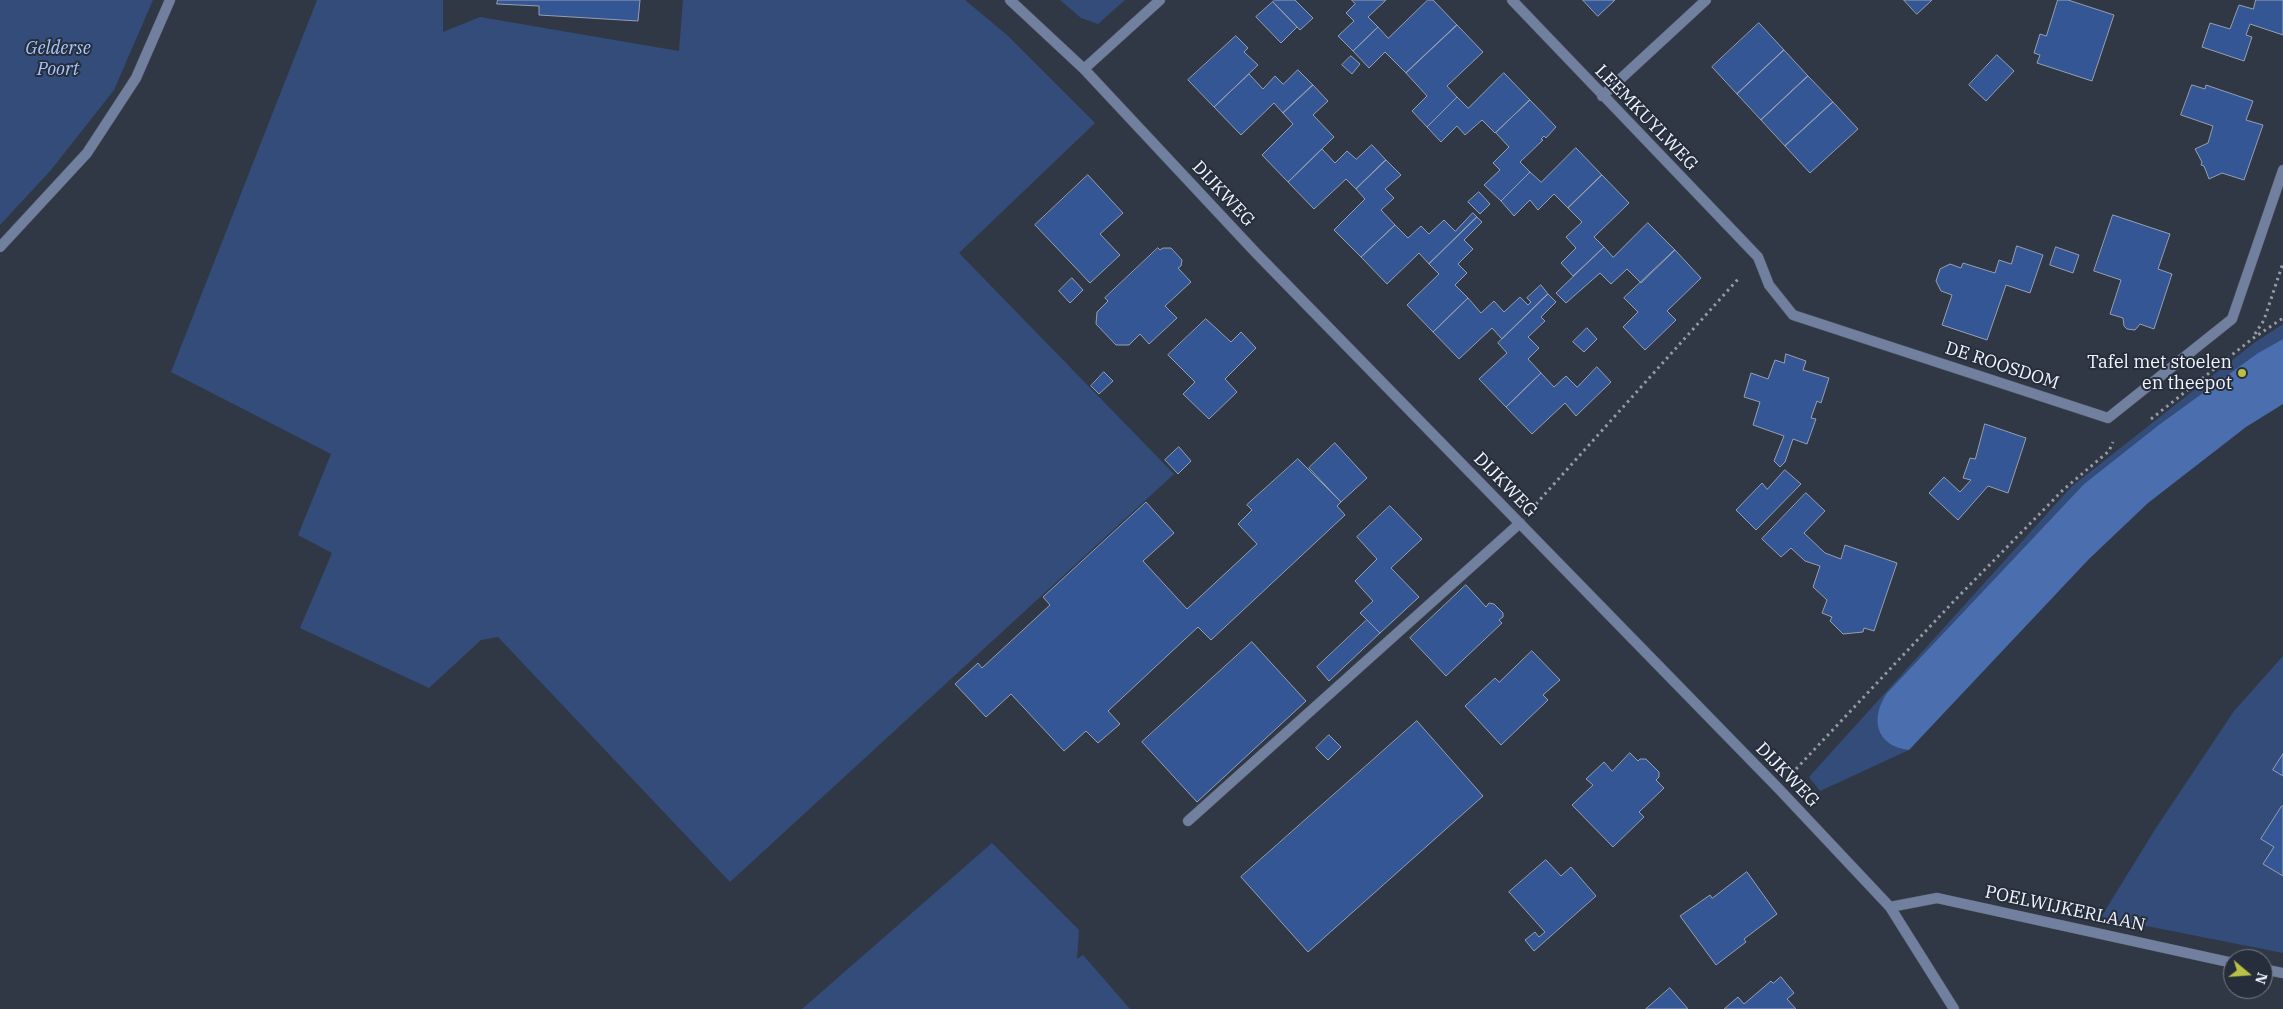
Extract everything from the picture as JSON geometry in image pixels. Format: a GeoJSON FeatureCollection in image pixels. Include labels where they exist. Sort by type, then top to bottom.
{"type":"FeatureCollection","features":[{"type":"Feature","properties":{"kind":"street"},"geometry":{"type":"LineString","coordinates":[[0,247],[87,153],[136,78],[170,0]]}},
{"type":"Feature","properties":{"kind":"street","name":"DIJKWEG"},"geometry":{"type":"LineString","coordinates":[[1010,0],[1084,69],[1256,252],[1890,906],[1954,1009]]}},
{"type":"Feature","properties":{"kind":"street"},"geometry":{"type":"LineString","coordinates":[[1084,69],[1160,0]]}},
{"type":"Feature","properties":{"kind":"street","name":"LEEMKUYLWEG"},"geometry":{"type":"LineString","coordinates":[[1512,0],[1758,258]]}},
{"type":"Feature","properties":{"kind":"street"},"geometry":{"type":"LineString","coordinates":[[1602,96],[1706,0]]}},
{"type":"Feature","properties":{"kind":"street","name":"DE ROOSDOM"},"geometry":{"type":"LineString","coordinates":[[1758,258],[1769,285],[1793,314],[2108,418],[2232,319],[2283,170]]}},
{"type":"Feature","properties":{"kind":"street"},"geometry":{"type":"LineString","coordinates":[[1188,821],[1520,523]]}},
{"type":"Feature","properties":{"kind":"street","name":"POELWIJKERLAAN"},"geometry":{"type":"LineString","coordinates":[[1890,906],[1937,898],[2223,960]]}},
{"type":"Feature","properties":{"kind":"path"},"geometry":{"type":"LineString","coordinates":[[1520,523],[1758,258]]}},
{"type":"Feature","properties":{"kind":"path"},"geometry":{"type":"LineString","coordinates":[[2148,422],[2283,318]]}},
{"type":"Feature","properties":{"kind":"path"},"geometry":{"type":"LineString","coordinates":[[1802,763],[1954,601],[2057,496],[2109,450],[2114,440]]}},
{"type":"Feature","properties":{"kind":"green space","name":"Gelderse Poort"},"geometry":{"type":"Polygon","coordinates":[[[0,0],[153,0],[114,90],[51,170],[0,225],[0,0]]]}},
{"type":"Feature","properties":{"kind":"green space"},"geometry":{"type":"Polygon","coordinates":[[[317,0],[443,0],[443,32],[480,17],[679,51],[683,0],[965,0],[1007,35],[1095,123],[959,253],[1174,474],[730,882],[498,637],[481,640],[429,688],[300,628],[332,553],[298,535],[331,454],[171,372],[317,0]]]}},
{"type":"Feature","properties":{"kind":"green space"},"geometry":{"type":"Polygon","coordinates":[[[1060,0],[1125,0],[1098,24],[1081,18],[1060,0]]]}},
{"type":"Feature","properties":{"kind":"green space"},"geometry":{"type":"Polygon","coordinates":[[[2283,324],[2283,339],[2258,353],[2160,424],[2084,484],[1887,693],[1886,741],[1894,746],[1909,750],[1820,791],[1809,777],[2072,486],[2254,343],[2283,324]]]}},
{"type":"Feature","properties":{"kind":"green space"},"geometry":{"type":"Polygon","coordinates":[[[2283,656],[2283,953],[2273,951],[2273,949],[2263,949],[2101,917],[2156,828],[2234,711],[2283,656]]]}},
{"type":"Feature","properties":{"kind":"green space"},"geometry":{"type":"Polygon","coordinates":[[[992,843],[1079,930],[1077,959],[1083,955],[1130,1009],[802,1009],[992,843]]]}},
{"type":"Feature","properties":{"kind":"shaded area"},"geometry":{"type":"Polygon","coordinates":[[[2283,339],[2283,404],[2246,427],[2148,503],[2089,559],[1909,750],[1889,743],[1879,729],[1878,721],[1878,712],[1887,693],[2084,484],[2160,424],[2258,353],[2283,339]]]}},
{"type":"Feature","properties":{"kind":"building"},"geometry":{"type":"Polygon","coordinates":[[[498,0],[640,0],[638,21],[539,15],[539,6],[497,4],[498,0]]]}},
{"type":"Feature","properties":{"kind":"building"},"geometry":{"type":"Polygon","coordinates":[[[1275,0],[1295,0],[1313,18],[1300,30],[1273,2],[1275,0]]]}},
{"type":"Feature","properties":{"kind":"building"},"geometry":{"type":"Polygon","coordinates":[[[1352,0],[1386,0],[1368,17],[1378,27],[1353,51],[1338,36],[1354,21],[1346,13],[1355,4],[1352,0]]]}},
{"type":"Feature","properties":{"kind":"building"},"geometry":{"type":"Polygon","coordinates":[[[1428,0],[1433,0],[1457,25],[1406,73],[1385,52],[1369,68],[1353,51],[1378,27],[1388,38],[1428,0]]]}},
{"type":"Feature","properties":{"kind":"building"},"geometry":{"type":"Polygon","coordinates":[[[1583,0],[1615,0],[1598,16],[1583,0]]]}},
{"type":"Feature","properties":{"kind":"building"},"geometry":{"type":"Polygon","coordinates":[[[1904,0],[1932,0],[1917,14],[1904,0]]]}},
{"type":"Feature","properties":{"kind":"building"},"geometry":{"type":"Polygon","coordinates":[[[2058,0],[2068,0],[2114,15],[2092,81],[2037,63],[2040,55],[2034,53],[2040,34],[2046,36],[2058,0]]]}},
{"type":"Feature","properties":{"kind":"building"},"geometry":{"type":"Polygon","coordinates":[[[2256,0],[2283,0],[2283,35],[2250,24],[2246,35],[2252,37],[2244,61],[2202,47],[2210,23],[2230,29],[2239,5],[2253,9],[2256,0]]]}},
{"type":"Feature","properties":{"kind":"building"},"geometry":{"type":"Polygon","coordinates":[[[1273,2],[1297,27],[1281,43],[1256,17],[1273,2]]]}},
{"type":"Feature","properties":{"kind":"building"},"geometry":{"type":"Polygon","coordinates":[[[1759,23],[1784,50],[1737,94],[1712,67],[1759,23]]]}},
{"type":"Feature","properties":{"kind":"building"},"geometry":{"type":"Polygon","coordinates":[[[1457,25],[1483,52],[1447,86],[1457,97],[1427,127],[1412,111],[1427,96],[1406,73],[1457,25]]]}},
{"type":"Feature","properties":{"kind":"building"},"geometry":{"type":"Polygon","coordinates":[[[1236,36],[1248,48],[1244,52],[1258,65],[1214,107],[1188,80],[1236,36]]]}},
{"type":"Feature","properties":{"kind":"building"},"geometry":{"type":"Polygon","coordinates":[[[1784,50],[1808,76],[1761,120],[1737,94],[1784,50]]]}},
{"type":"Feature","properties":{"kind":"building"},"geometry":{"type":"Polygon","coordinates":[[[1997,55],[2014,71],[1986,101],[1969,85],[1997,55]]]}},
{"type":"Feature","properties":{"kind":"building"},"geometry":{"type":"Polygon","coordinates":[[[1351,56],[1360,64],[1352,74],[1342,65],[1351,56]]]}},
{"type":"Feature","properties":{"kind":"building"},"geometry":{"type":"Polygon","coordinates":[[[1298,70],[1313,85],[1283,113],[1274,103],[1241,135],[1214,107],[1249,74],[1263,89],[1275,76],[1283,84],[1298,70]]]}},
{"type":"Feature","properties":{"kind":"building"},"geometry":{"type":"Polygon","coordinates":[[[1504,73],[1530,100],[1495,133],[1482,120],[1465,135],[1457,126],[1441,142],[1427,127],[1457,97],[1468,108],[1504,73]]]}},
{"type":"Feature","properties":{"kind":"building"},"geometry":{"type":"Polygon","coordinates":[[[1808,76],[1833,102],[1785,146],[1761,120],[1808,76]]]}},
{"type":"Feature","properties":{"kind":"building"},"geometry":{"type":"Polygon","coordinates":[[[1313,85],[1328,101],[1313,115],[1334,137],[1288,182],[1262,155],[1293,124],[1283,113],[1313,85]]]}},
{"type":"Feature","properties":{"kind":"building"},"geometry":{"type":"Polygon","coordinates":[[[2192,85],[2205,89],[2206,85],[2253,101],[2246,120],[2263,125],[2244,180],[2222,173],[2209,179],[2204,166],[2201,165],[2202,162],[2195,149],[2208,143],[2213,126],[2181,115],[2192,85]]]}},
{"type":"Feature","properties":{"kind":"building"},"geometry":{"type":"Polygon","coordinates":[[[1530,100],[1556,127],[1546,138],[1544,136],[1541,139],[1543,140],[1520,162],[1530,172],[1501,201],[1484,185],[1500,170],[1493,163],[1509,147],[1496,133],[1530,100]]]}},
{"type":"Feature","properties":{"kind":"building"},"geometry":{"type":"Polygon","coordinates":[[[1833,102],[1858,129],[1810,173],[1785,146],[1833,102]]]}},
{"type":"Feature","properties":{"kind":"building"},"geometry":{"type":"Polygon","coordinates":[[[1372,145],[1386,160],[1356,189],[1346,179],[1314,209],[1288,182],[1322,149],[1335,163],[1347,151],[1356,159],[1372,145]]]}},
{"type":"Feature","properties":{"kind":"building"},"geometry":{"type":"Polygon","coordinates":[[[1576,148],[1602,175],[1568,208],[1554,194],[1538,210],[1530,200],[1514,216],[1501,201],[1530,172],[1541,182],[1576,148]]]}},
{"type":"Feature","properties":{"kind":"building"},"geometry":{"type":"Polygon","coordinates":[[[1386,160],[1401,175],[1385,189],[1394,198],[1381,210],[1395,225],[1361,257],[1334,230],[1365,199],[1356,189],[1386,160]]]}},
{"type":"Feature","properties":{"kind":"building"},"geometry":{"type":"Polygon","coordinates":[[[1088,175],[1123,213],[1100,234],[1120,255],[1090,283],[1035,225],[1088,175]]]}},
{"type":"Feature","properties":{"kind":"building"},"geometry":{"type":"Polygon","coordinates":[[[1602,175],[1629,203],[1594,237],[1604,247],[1573,276],[1561,263],[1576,248],[1566,237],[1582,222],[1568,208],[1602,175]]]}},
{"type":"Feature","properties":{"kind":"building"},"geometry":{"type":"Polygon","coordinates":[[[1479,192],[1490,204],[1480,214],[1468,202],[1479,192]]]}},
{"type":"Feature","properties":{"kind":"building"},"geometry":{"type":"Polygon","coordinates":[[[1473,213],[1477,217],[1429,264],[1419,253],[1387,284],[1361,257],[1395,225],[1408,238],[1421,226],[1429,234],[1444,220],[1455,231],[1473,213]]]}},
{"type":"Feature","properties":{"kind":"building"},"geometry":{"type":"Polygon","coordinates":[[[2113,215],[2170,234],[2158,269],[2172,274],[2154,329],[2140,324],[2135,330],[2127,329],[2124,326],[2123,318],[2110,314],[2121,280],[2094,271],[2113,215]]]}},
{"type":"Feature","properties":{"kind":"building"},"geometry":{"type":"Polygon","coordinates":[[[1477,217],[1482,222],[1464,240],[1473,249],[1458,264],[1467,273],[1455,285],[1468,298],[1433,332],[1407,305],[1439,274],[1429,264],[1477,217]]]}},
{"type":"Feature","properties":{"kind":"building"},"geometry":{"type":"Polygon","coordinates":[[[1648,223],[1675,250],[1641,283],[1627,269],[1611,284],[1600,273],[1566,303],[1556,293],[1604,247],[1613,257],[1648,223]]]}},
{"type":"Feature","properties":{"kind":"building"},"geometry":{"type":"Polygon","coordinates":[[[2017,246],[2043,255],[2030,293],[2006,285],[1987,340],[1942,325],[1952,295],[1941,291],[1936,281],[1940,269],[1950,264],[1961,268],[1963,263],[1995,273],[1999,260],[2011,264],[2017,246]]]}},
{"type":"Feature","properties":{"kind":"building"},"geometry":{"type":"Polygon","coordinates":[[[2056,247],[2079,255],[2073,273],[2050,265],[2056,247]]]}},
{"type":"Feature","properties":{"kind":"building"},"geometry":{"type":"Polygon","coordinates":[[[1158,248],[1160,250],[1171,248],[1182,260],[1181,266],[1178,268],[1191,282],[1165,306],[1177,318],[1149,344],[1140,334],[1129,345],[1116,345],[1096,324],[1097,312],[1108,301],[1105,298],[1158,248]]]}},
{"type":"Feature","properties":{"kind":"building"},"geometry":{"type":"Polygon","coordinates":[[[1675,250],[1701,278],[1667,311],[1676,320],[1645,350],[1623,327],[1638,312],[1624,298],[1675,250]]]}},
{"type":"Feature","properties":{"kind":"building"},"geometry":{"type":"Polygon","coordinates":[[[1072,278],[1083,290],[1070,303],[1059,291],[1072,278]]]}},
{"type":"Feature","properties":{"kind":"building"},"geometry":{"type":"Polygon","coordinates":[[[1541,285],[1548,294],[1502,339],[1492,328],[1459,359],[1433,332],[1468,298],[1481,313],[1494,301],[1504,312],[1520,297],[1528,305],[1531,302],[1527,298],[1541,285]]]}},
{"type":"Feature","properties":{"kind":"building"},"geometry":{"type":"Polygon","coordinates":[[[1548,294],[1556,302],[1541,317],[1545,321],[1528,337],[1539,348],[1528,359],[1541,373],[1506,407],[1479,379],[1507,353],[1498,343],[1548,294]]]}},
{"type":"Feature","properties":{"kind":"building"},"geometry":{"type":"Polygon","coordinates":[[[1206,319],[1231,342],[1241,332],[1256,348],[1225,379],[1237,392],[1209,419],[1183,394],[1195,382],[1168,355],[1206,319]]]}},
{"type":"Feature","properties":{"kind":"building"},"geometry":{"type":"Polygon","coordinates":[[[1587,328],[1597,339],[1584,352],[1573,342],[1587,328]]]}},
{"type":"Feature","properties":{"kind":"building"},"geometry":{"type":"Polygon","coordinates":[[[1786,354],[1806,361],[1803,370],[1829,378],[1821,403],[1817,401],[1811,418],[1816,419],[1807,444],[1793,439],[1785,462],[1780,467],[1774,461],[1784,436],[1753,425],[1760,402],[1744,397],[1751,373],[1768,379],[1775,360],[1784,363],[1786,354]]]}},
{"type":"Feature","properties":{"kind":"building"},"geometry":{"type":"Polygon","coordinates":[[[1597,367],[1611,382],[1576,416],[1565,403],[1532,434],[1506,407],[1541,373],[1554,387],[1566,376],[1577,387],[1597,367]]]}},
{"type":"Feature","properties":{"kind":"building"},"geometry":{"type":"Polygon","coordinates":[[[1104,372],[1113,381],[1099,394],[1091,386],[1104,372]]]}},
{"type":"Feature","properties":{"kind":"building"},"geometry":{"type":"Polygon","coordinates":[[[1985,424],[2026,438],[2008,493],[1988,486],[1958,520],[1929,493],[1944,477],[1960,492],[1971,480],[1963,478],[1970,458],[1975,459],[1985,424]]]}},
{"type":"Feature","properties":{"kind":"building"},"geometry":{"type":"Polygon","coordinates":[[[1335,443],[1367,478],[1341,502],[1309,468],[1335,443]]]}},
{"type":"Feature","properties":{"kind":"building"},"geometry":{"type":"Polygon","coordinates":[[[1179,447],[1191,461],[1178,474],[1165,460],[1179,447]]]}},
{"type":"Feature","properties":{"kind":"building"},"geometry":{"type":"Polygon","coordinates":[[[1298,459],[1341,502],[1337,506],[1345,515],[1211,640],[1198,627],[1108,711],[1120,724],[1098,743],[1086,731],[1064,751],[1011,694],[986,717],[955,684],[978,663],[982,668],[1050,605],[1043,597],[1146,502],[1174,533],[1143,561],[1187,609],[1257,544],[1238,524],[1252,510],[1247,505],[1298,459]]]}},
{"type":"Feature","properties":{"kind":"building"},"geometry":{"type":"Polygon","coordinates":[[[1785,470],[1801,484],[1756,530],[1736,510],[1762,483],[1767,489],[1785,470]]]}},
{"type":"Feature","properties":{"kind":"building"},"geometry":{"type":"Polygon","coordinates":[[[1806,493],[1825,511],[1804,533],[1825,553],[1841,559],[1845,545],[1897,563],[1874,631],[1864,628],[1863,632],[1843,634],[1830,621],[1832,617],[1822,613],[1827,600],[1813,587],[1820,566],[1805,561],[1791,548],[1781,557],[1762,539],[1806,493]]]}},
{"type":"Feature","properties":{"kind":"building"},"geometry":{"type":"Polygon","coordinates":[[[1390,506],[1422,539],[1391,568],[1419,597],[1380,633],[1360,613],[1373,601],[1355,581],[1377,559],[1357,537],[1390,506]]]}},
{"type":"Feature","properties":{"kind":"building"},"geometry":{"type":"Polygon","coordinates":[[[1466,585],[1486,607],[1489,603],[1494,604],[1503,613],[1503,617],[1499,620],[1502,623],[1446,676],[1410,638],[1466,585]]]}},
{"type":"Feature","properties":{"kind":"building"},"geometry":{"type":"Polygon","coordinates":[[[1367,620],[1380,633],[1329,681],[1317,667],[1367,620]]]}},
{"type":"Feature","properties":{"kind":"building"},"geometry":{"type":"Polygon","coordinates":[[[1252,642],[1306,701],[1197,802],[1142,742],[1252,642]]]}},
{"type":"Feature","properties":{"kind":"building"},"geometry":{"type":"Polygon","coordinates":[[[1532,651],[1560,680],[1543,695],[1548,700],[1501,745],[1465,706],[1495,678],[1499,682],[1532,651]]]}},
{"type":"Feature","properties":{"kind":"building"},"geometry":{"type":"Polygon","coordinates":[[[1417,721],[1483,796],[1308,952],[1241,877],[1417,721]]]}},
{"type":"Feature","properties":{"kind":"building"},"geometry":{"type":"Polygon","coordinates":[[[1329,735],[1341,747],[1328,760],[1316,748],[1329,735]]]}},
{"type":"Feature","properties":{"kind":"building"},"geometry":{"type":"Polygon","coordinates":[[[1630,753],[1638,761],[1646,759],[1659,772],[1659,777],[1656,780],[1664,788],[1639,812],[1644,817],[1613,847],[1572,805],[1593,785],[1586,779],[1604,762],[1612,771],[1630,753]]]}},
{"type":"Feature","properties":{"kind":"building"},"geometry":{"type":"Polygon","coordinates":[[[2283,754],[2283,776],[2273,770],[2283,754]]]}},
{"type":"Feature","properties":{"kind":"building"},"geometry":{"type":"Polygon","coordinates":[[[2282,806],[2283,876],[2263,864],[2274,847],[2261,839],[2282,806]]]}},
{"type":"Feature","properties":{"kind":"building"},"geometry":{"type":"Polygon","coordinates":[[[1546,860],[1561,876],[1571,867],[1596,896],[1534,951],[1525,940],[1535,932],[1539,937],[1545,932],[1509,892],[1546,860]]]}},
{"type":"Feature","properties":{"kind":"building"},"geometry":{"type":"Polygon","coordinates":[[[1747,872],[1777,914],[1744,939],[1746,942],[1716,965],[1680,916],[1710,895],[1712,898],[1747,872]]]}},
{"type":"Feature","properties":{"kind":"building"},"geometry":{"type":"Polygon","coordinates":[[[1781,977],[1794,993],[1787,999],[1796,1009],[1724,1009],[1738,997],[1744,1004],[1771,981],[1773,983],[1781,977]]]}},
{"type":"Feature","properties":{"kind":"building"},"geometry":{"type":"Polygon","coordinates":[[[1670,988],[1688,1009],[1646,1009],[1670,988]]]}},
{"type":"Feature","properties":{"kind":"place","name":"Tafel met stoelen en theepot"},"geometry":{"type":"Point","coordinates":[2242,373]}}]}
